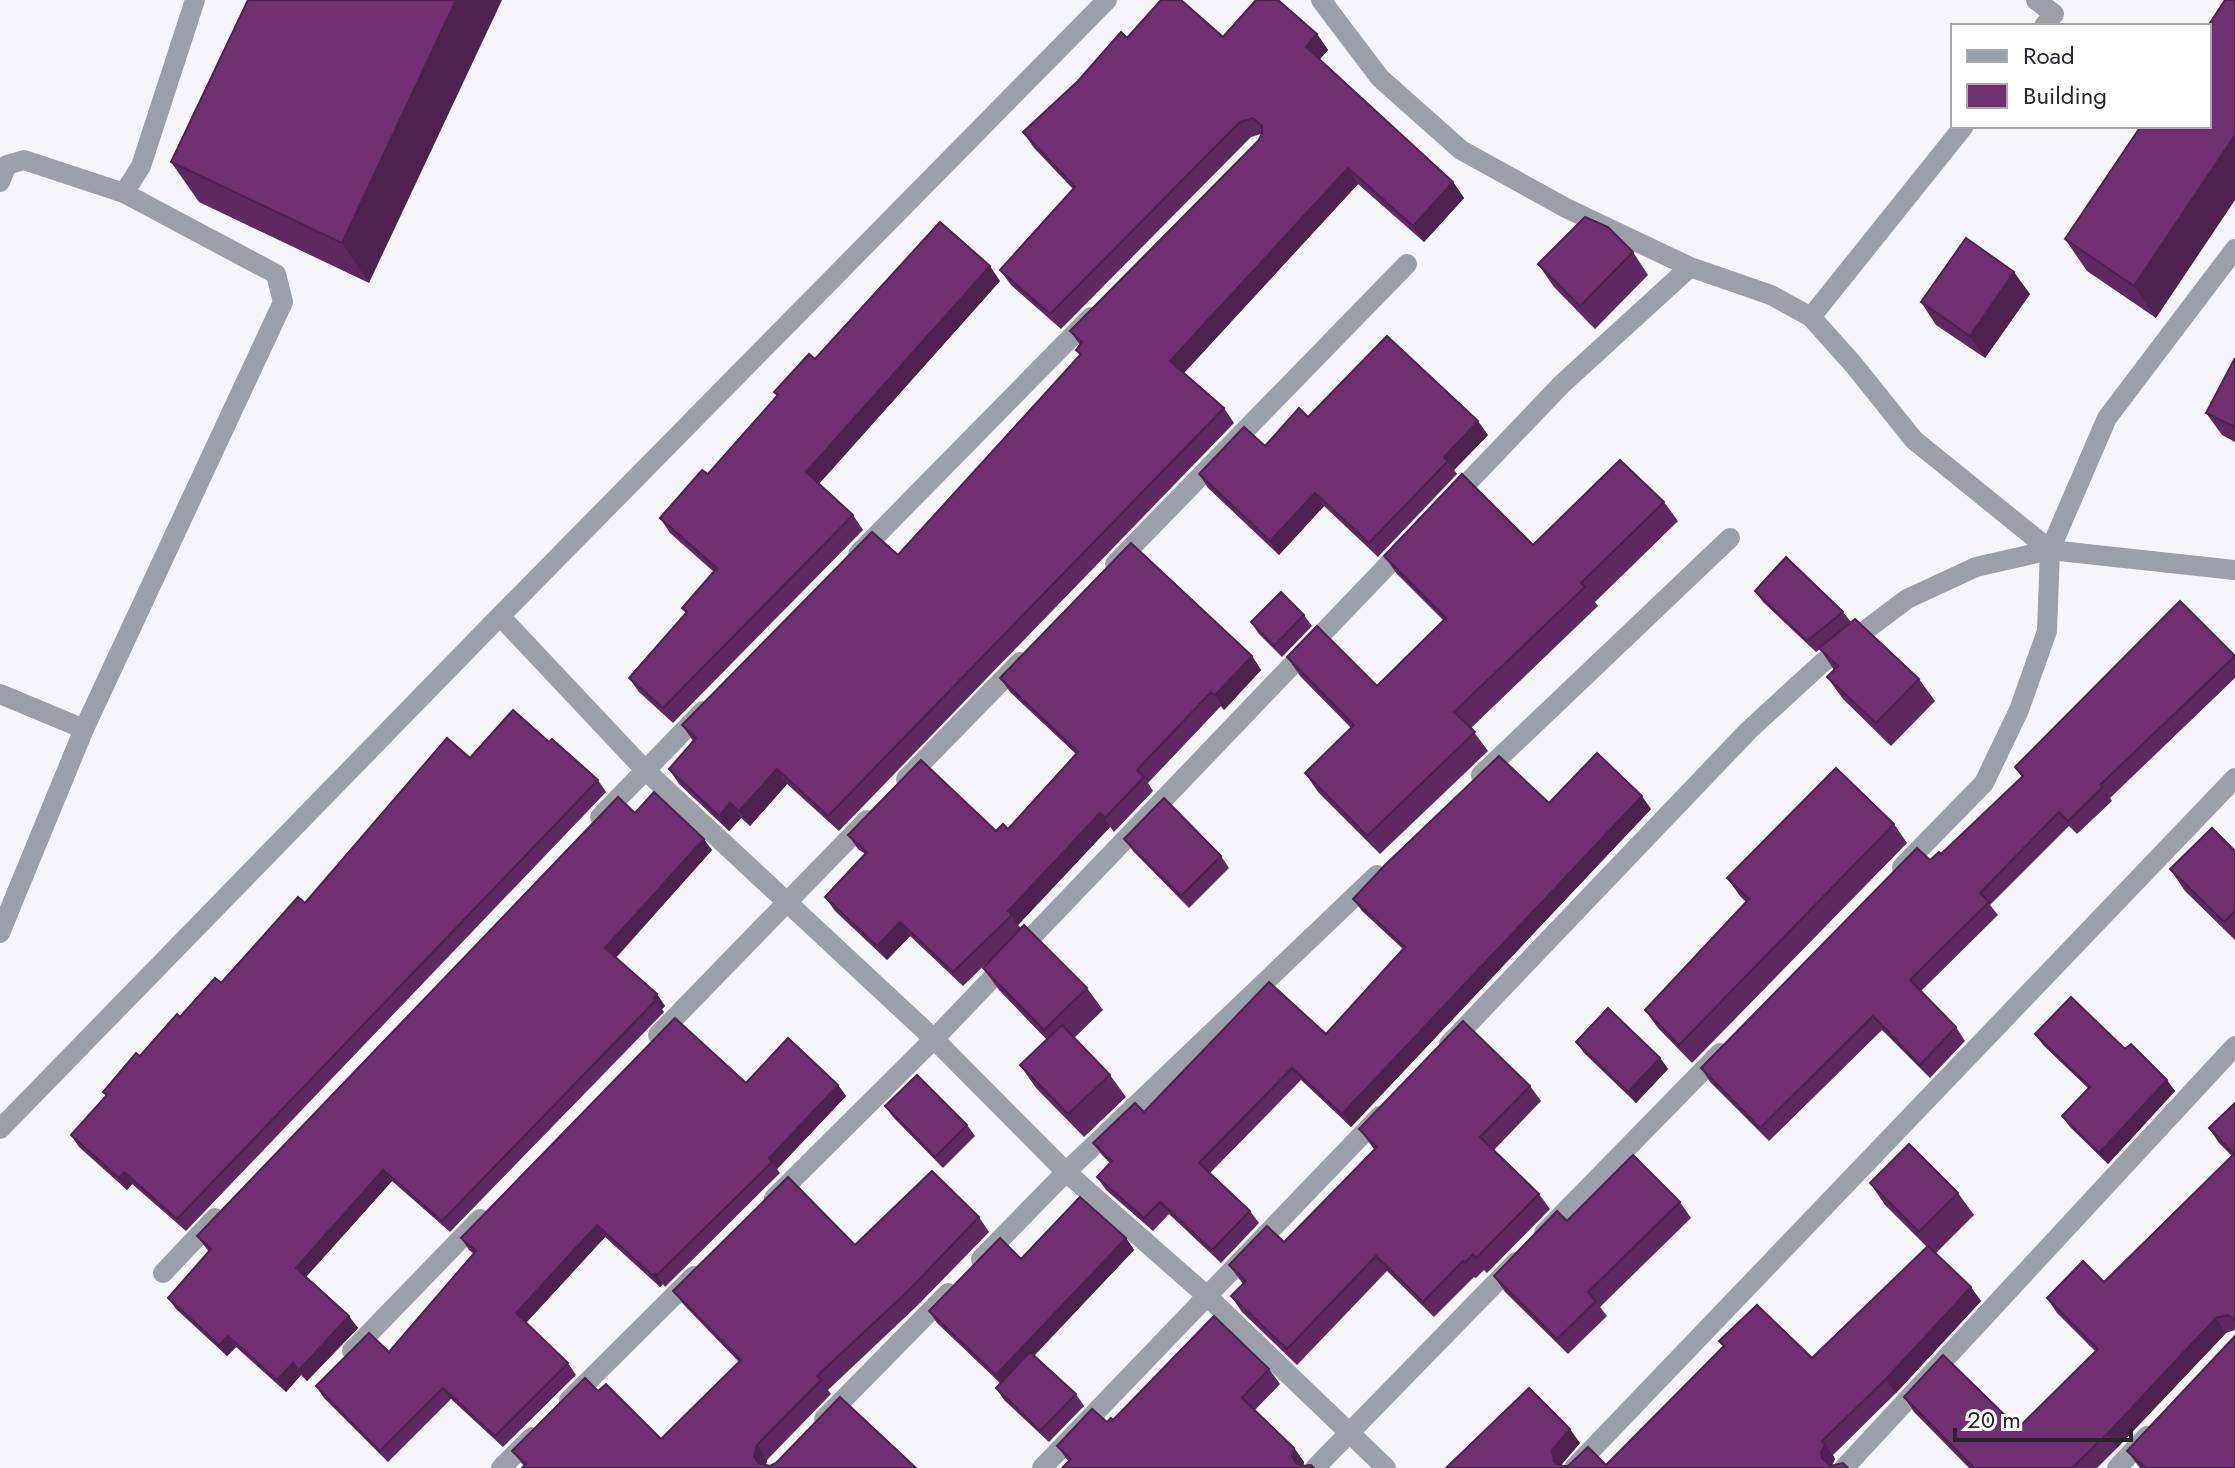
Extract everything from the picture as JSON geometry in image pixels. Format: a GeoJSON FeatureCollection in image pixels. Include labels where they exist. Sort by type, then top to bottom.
{"type":"FeatureCollection","features":[{"type":"Feature","properties":{"kind":"street"},"geometry":{"type":"LineString","coordinates":[[124,193],[141,166],[195,0]]}},
{"type":"Feature","properties":{"kind":"street"},"geometry":{"type":"LineString","coordinates":[[0,1129],[1107,0]]}},
{"type":"Feature","properties":{"kind":"street"},"geometry":{"type":"LineString","coordinates":[[1321,0],[1380,78],[1461,150],[1566,208],[1690,267],[1771,295],[1811,317],[1914,440],[2050,550]]}},
{"type":"Feature","properties":{"kind":"street"},"geometry":{"type":"LineString","coordinates":[[2036,0],[2054,13]]}},
{"type":"Feature","properties":{"kind":"street"},"geometry":{"type":"LineString","coordinates":[[1811,317],[1962,128]]}},
{"type":"Feature","properties":{"kind":"street"},"geometry":{"type":"LineString","coordinates":[[0,182],[7,165],[24,160],[124,193],[276,274],[283,302],[84,729],[0,933]]}},
{"type":"Feature","properties":{"kind":"street"},"geometry":{"type":"LineString","coordinates":[[1884,885],[1984,783],[2019,710],[2047,631],[2050,550],[2107,418],[2235,249]]}},
{"type":"Feature","properties":{"kind":"street"},"geometry":{"type":"LineString","coordinates":[[1097,583],[1407,264]]}},
{"type":"Feature","properties":{"kind":"street"},"geometry":{"type":"LineString","coordinates":[[1441,510],[1562,384],[1690,267]]}},
{"type":"Feature","properties":{"kind":"street"},"geometry":{"type":"LineString","coordinates":[[846,565],[1103,304]]}},
{"type":"Feature","properties":{"kind":"street"},"geometry":{"type":"LineString","coordinates":[[756,1215],[934,1039],[1419,533]]}},
{"type":"Feature","properties":{"kind":"street"},"geometry":{"type":"LineString","coordinates":[[1467,789],[1730,538]]}},
{"type":"Feature","properties":{"kind":"street"},"geometry":{"type":"LineString","coordinates":[[1440,1053],[1749,730],[1822,663],[1907,599],[1976,567],[2050,550],[2235,570]]}},
{"type":"Feature","properties":{"kind":"street"},"geometry":{"type":"LineString","coordinates":[[500,616],[645,770],[934,1039],[1066,1172],[1208,1297],[1386,1468]]}},
{"type":"Feature","properties":{"kind":"street"},"geometry":{"type":"LineString","coordinates":[[646,1048],[1031,651]]}},
{"type":"Feature","properties":{"kind":"street"},"geometry":{"type":"LineString","coordinates":[[0,694],[84,729]]}},
{"type":"Feature","properties":{"kind":"street"},"geometry":{"type":"LineString","coordinates":[[590,827],[712,702]]}},
{"type":"Feature","properties":{"kind":"street"},"geometry":{"type":"LineString","coordinates":[[1574,1468],[2235,778]]}},
{"type":"Feature","properties":{"kind":"street"},"geometry":{"type":"LineString","coordinates":[[810,1434],[1066,1172],[1387,866]]}},
{"type":"Feature","properties":{"kind":"street"},"geometry":{"type":"LineString","coordinates":[[1315,1468],[1739,1034]]}},
{"type":"Feature","properties":{"kind":"street"},"geometry":{"type":"LineString","coordinates":[[1844,1468],[2235,1046]]}},
{"type":"Feature","properties":{"kind":"street"},"geometry":{"type":"LineString","coordinates":[[1042,1468],[1396,1100]]}},
{"type":"Feature","properties":{"kind":"street"},"geometry":{"type":"LineString","coordinates":[[163,1273],[228,1204]]}},
{"type":"Feature","properties":{"kind":"street"},"geometry":{"type":"LineString","coordinates":[[340,1363],[493,1206]]}},
{"type":"Feature","properties":{"kind":"street"},"geometry":{"type":"LineString","coordinates":[[501,1468],[712,1259]]}},
{"type":"Feature","properties":{"kind":"street"},"geometry":{"type":"LineString","coordinates":[[2117,1468],[2160,1422]]}},
{"type":"Feature","properties":{"kind":"building"},"geometry":{"type":"Polygon","coordinates":[[[248,0],[456,0],[342,243],[171,162],[248,0]]]}},
{"type":"Feature","properties":{"kind":"building"},"geometry":{"type":"Polygon","coordinates":[[[1161,0],[1181,0],[1223,37],[1256,0],[1278,0],[1317,34],[1306,47],[1453,182],[1413,226],[1348,168],[1170,361],[1224,408],[828,816],[777,769],[739,811],[730,803],[719,816],[669,769],[696,738],[682,725],[872,532],[898,555],[1081,354],[1076,350],[1082,342],[1070,331],[1259,140],[1262,126],[1253,118],[1240,122],[1050,314],[1000,270],[1075,187],[1023,132],[1078,81],[1121,32],[1127,38],[1161,0]]]}},
{"type":"Feature","properties":{"kind":"building"},"geometry":{"type":"Polygon","coordinates":[[[2225,0],[2235,0],[2235,135],[2134,286],[2065,239],[2140,128],[2211,128],[2209,24],[2225,0]]]}},
{"type":"Feature","properties":{"kind":"building"},"geometry":{"type":"Polygon","coordinates":[[[1585,217],[1608,227],[1633,252],[1580,306],[1538,264],[1585,217]]]}},
{"type":"Feature","properties":{"kind":"building"},"geometry":{"type":"Polygon","coordinates":[[[940,222],[990,266],[806,472],[853,515],[663,708],[629,678],[687,612],[682,608],[717,568],[660,518],[702,470],[708,474],[778,395],[774,392],[809,354],[815,359],[940,222]]]}},
{"type":"Feature","properties":{"kind":"building"},"geometry":{"type":"Polygon","coordinates":[[[1966,238],[2014,272],[1970,336],[1921,302],[1966,238]]]}},
{"type":"Feature","properties":{"kind":"building"},"geometry":{"type":"Polygon","coordinates":[[[1387,336],[1478,421],[1444,457],[1448,461],[1369,543],[1315,493],[1270,541],[1199,474],[1244,427],[1265,446],[1299,408],[1308,417],[1387,336]]]}},
{"type":"Feature","properties":{"kind":"building"},"geometry":{"type":"Polygon","coordinates":[[[2235,358],[2235,427],[2206,413],[2235,358]]]}},
{"type":"Feature","properties":{"kind":"building"},"geometry":{"type":"Polygon","coordinates":[[[1620,460],[1664,502],[1581,583],[1585,587],[1454,712],[1475,732],[1367,836],[1305,773],[1354,725],[1287,657],[1317,626],[1377,686],[1446,618],[1384,556],[1462,474],[1533,545],[1620,460]]]}},
{"type":"Feature","properties":{"kind":"building"},"geometry":{"type":"Polygon","coordinates":[[[1131,543],[1252,656],[1215,695],[1211,692],[1137,770],[1144,777],[1105,818],[1100,813],[1008,911],[1012,915],[953,972],[900,922],[877,946],[825,897],[867,852],[848,835],[921,760],[996,831],[1003,824],[1008,829],[1078,752],[1000,678],[1131,543]]]}},
{"type":"Feature","properties":{"kind":"building"},"geometry":{"type":"Polygon","coordinates":[[[1786,557],[1843,612],[1807,641],[1755,591],[1786,557]]]}},
{"type":"Feature","properties":{"kind":"building"},"geometry":{"type":"Polygon","coordinates":[[[1281,592],[1304,615],[1274,646],[1251,622],[1281,592]]]}},
{"type":"Feature","properties":{"kind":"building"},"geometry":{"type":"Polygon","coordinates":[[[2180,601],[2235,656],[2100,785],[2103,787],[2068,821],[2059,812],[1980,893],[1989,902],[1910,980],[1956,1027],[1920,1065],[1873,1016],[1760,1128],[1701,1068],[1917,848],[1930,860],[1939,852],[1941,854],[2023,776],[2015,767],[2180,601]]]}},
{"type":"Feature","properties":{"kind":"building"},"geometry":{"type":"Polygon","coordinates":[[[1855,619],[1919,679],[1876,723],[1827,677],[1838,666],[1819,648],[1855,619]]]}},
{"type":"Feature","properties":{"kind":"building"},"geometry":{"type":"Polygon","coordinates":[[[513,710],[549,742],[552,739],[598,780],[177,1219],[124,1172],[119,1178],[71,1135],[107,1095],[103,1092],[136,1053],[140,1056],[177,1014],[180,1017],[215,978],[221,983],[298,897],[305,903],[447,738],[470,758],[513,710]]]}},
{"type":"Feature","properties":{"kind":"building"},"geometry":{"type":"Polygon","coordinates":[[[1597,753],[1642,796],[1342,1114],[1292,1068],[1199,1163],[1250,1211],[1212,1250],[1160,1202],[1144,1218],[1097,1177],[1112,1161],[1093,1143],[1135,1103],[1144,1112],[1269,982],[1326,1034],[1405,947],[1353,899],[1499,756],[1549,803],[1597,753]]]}},
{"type":"Feature","properties":{"kind":"building"},"geometry":{"type":"Polygon","coordinates":[[[1836,768],[1894,824],[1679,1045],[1645,1010],[1749,899],[1727,878],[1836,768]]]}},
{"type":"Feature","properties":{"kind":"building"},"geometry":{"type":"Polygon","coordinates":[[[654,792],[704,839],[605,948],[657,994],[656,1000],[442,1221],[383,1170],[296,1268],[349,1316],[299,1370],[293,1363],[277,1380],[228,1336],[219,1345],[168,1298],[211,1249],[197,1236],[618,797],[635,813],[654,792]]]}},
{"type":"Feature","properties":{"kind":"building"},"geometry":{"type":"Polygon","coordinates":[[[1164,798],[1221,856],[1181,896],[1124,839],[1164,798]]]}},
{"type":"Feature","properties":{"kind":"building"},"geometry":{"type":"Polygon","coordinates":[[[2212,828],[2235,851],[2235,911],[2224,922],[2170,869],[2212,828]]]}},
{"type":"Feature","properties":{"kind":"building"},"geometry":{"type":"Polygon","coordinates":[[[1024,925],[1087,988],[1044,1030],[983,968],[1024,925]]]}},
{"type":"Feature","properties":{"kind":"building"},"geometry":{"type":"Polygon","coordinates":[[[2071,997],[2125,1049],[2131,1044],[2167,1080],[2099,1153],[2062,1116],[2090,1087],[2035,1034],[2071,997]]]}},
{"type":"Feature","properties":{"kind":"building"},"geometry":{"type":"Polygon","coordinates":[[[1608,1008],[1660,1058],[1628,1092],[1576,1042],[1608,1008]]]}},
{"type":"Feature","properties":{"kind":"building"},"geometry":{"type":"Polygon","coordinates":[[[675,1018],[746,1083],[788,1038],[838,1085],[769,1158],[772,1162],[657,1275],[652,1275],[597,1225],[516,1313],[568,1363],[495,1436],[443,1388],[380,1451],[316,1386],[369,1333],[389,1352],[476,1251],[461,1238],[675,1018]]]}},
{"type":"Feature","properties":{"kind":"building"},"geometry":{"type":"Polygon","coordinates":[[[1463,1021],[1530,1086],[1480,1137],[1539,1194],[1476,1258],[1473,1254],[1465,1263],[1463,1261],[1423,1302],[1376,1256],[1287,1349],[1231,1296],[1246,1281],[1229,1265],[1267,1226],[1284,1242],[1377,1147],[1359,1129],[1463,1021]]]}},
{"type":"Feature","properties":{"kind":"building"},"geometry":{"type":"Polygon","coordinates":[[[1062,1025],[1110,1075],[1068,1114],[1020,1065],[1062,1025]]]}},
{"type":"Feature","properties":{"kind":"building"},"geometry":{"type":"Polygon","coordinates":[[[917,1075],[967,1125],[935,1157],[885,1106],[917,1075]]]}},
{"type":"Feature","properties":{"kind":"building"},"geometry":{"type":"Polygon","coordinates":[[[2235,1103],[2235,1321],[2227,1315],[2216,1318],[2072,1468],[1974,1468],[1904,1397],[1943,1355],[2018,1428],[2098,1349],[2047,1298],[2083,1261],[2104,1282],[2234,1154],[2209,1128],[2235,1103]]]}},
{"type":"Feature","properties":{"kind":"building"},"geometry":{"type":"Polygon","coordinates":[[[1909,1144],[1958,1193],[1919,1232],[1870,1183],[1909,1144]]]}},
{"type":"Feature","properties":{"kind":"building"},"geometry":{"type":"Polygon","coordinates":[[[1633,1155],[1680,1202],[1588,1292],[1596,1301],[1557,1339],[1494,1276],[1557,1211],[1567,1221],[1633,1155]]]}},
{"type":"Feature","properties":{"kind":"building"},"geometry":{"type":"Polygon","coordinates":[[[932,1171],[979,1217],[908,1291],[817,1376],[821,1380],[757,1445],[754,1456],[758,1463],[770,1466],[776,1463],[840,1397],[916,1468],[522,1468],[526,1464],[512,1451],[585,1378],[598,1391],[606,1384],[661,1439],[741,1360],[673,1291],[788,1177],[855,1245],[932,1171]]]}},
{"type":"Feature","properties":{"kind":"building"},"geometry":{"type":"Polygon","coordinates":[[[1080,1197],[1126,1238],[996,1375],[929,1311],[1000,1238],[1021,1259],[1080,1197]]]}},
{"type":"Feature","properties":{"kind":"building"},"geometry":{"type":"Polygon","coordinates":[[[1928,1246],[1971,1287],[1886,1379],[1822,1441],[1825,1444],[1822,1458],[1830,1466],[1843,1463],[1848,1468],[1446,1468],[1529,1388],[1570,1429],[1552,1450],[1554,1462],[1568,1466],[1588,1447],[1606,1465],[1724,1346],[1719,1341],[1757,1305],[1812,1358],[1928,1246]]]}},
{"type":"Feature","properties":{"kind":"building"},"geometry":{"type":"Polygon","coordinates":[[[1214,1316],[1269,1369],[1242,1398],[1294,1448],[1292,1456],[1296,1463],[1314,1468],[1062,1468],[1071,1459],[1057,1446],[1092,1409],[1107,1422],[1111,1418],[1113,1420],[1214,1316]]]}},
{"type":"Feature","properties":{"kind":"building"},"geometry":{"type":"Polygon","coordinates":[[[2235,1336],[2235,1468],[2146,1468],[2127,1451],[2235,1336]]]}},
{"type":"Feature","properties":{"kind":"building"},"geometry":{"type":"Polygon","coordinates":[[[1030,1352],[1076,1394],[1040,1431],[996,1388],[1030,1352]]]}}]}
